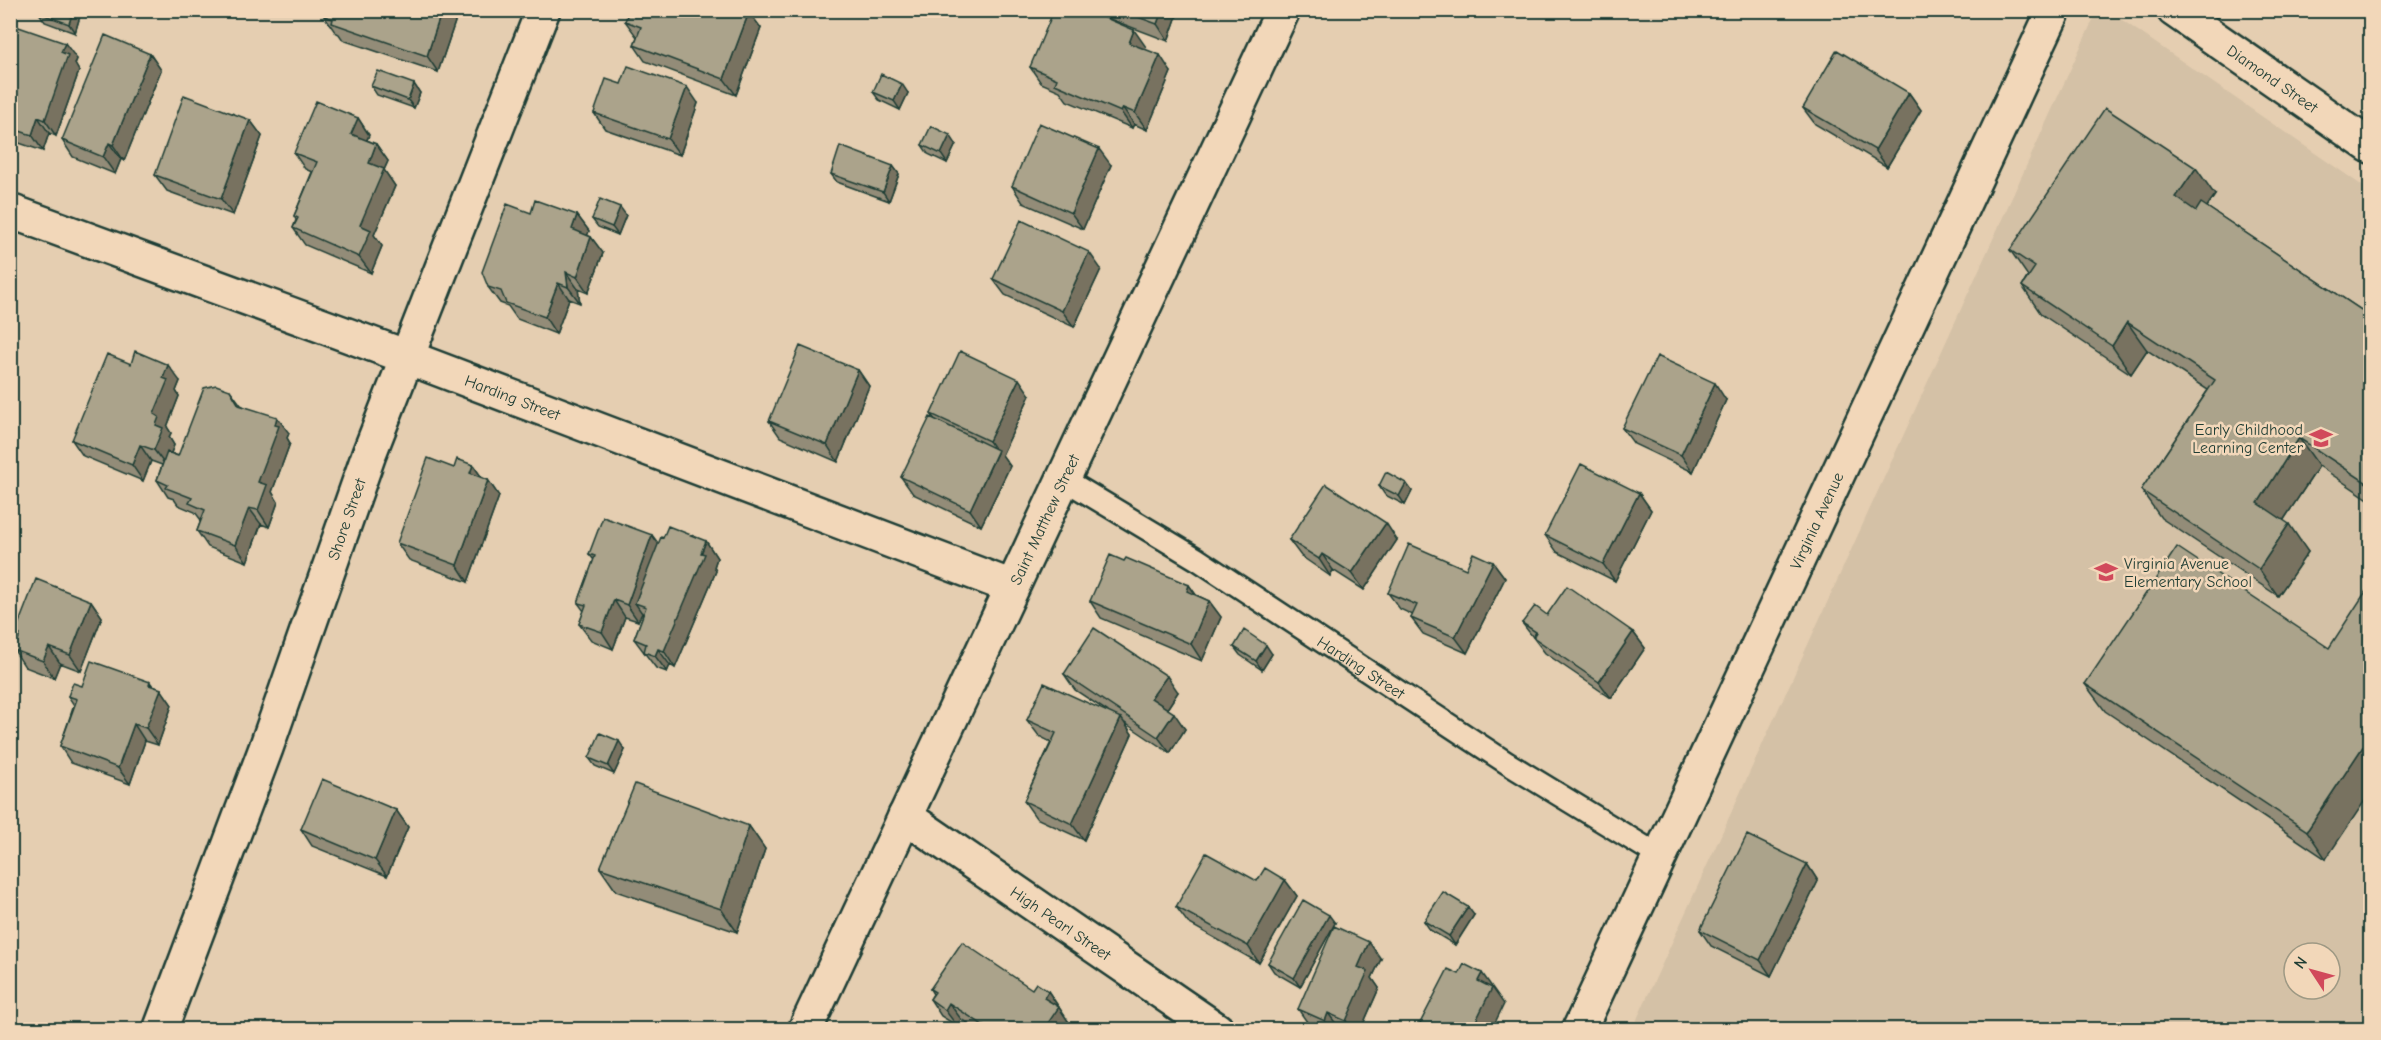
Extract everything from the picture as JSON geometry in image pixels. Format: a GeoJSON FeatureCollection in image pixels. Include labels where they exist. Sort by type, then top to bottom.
{"type":"FeatureCollection","features":[{"type":"Feature","properties":{"kind":"street","name":"Shore Street"},"geometry":{"type":"LineString","coordinates":[[160,1029],[266,748],[369,454],[543,10]]}},
{"type":"Feature","properties":{"kind":"street","name":"Saint Matthew Street"},"geometry":{"type":"LineString","coordinates":[[805,1029],[1283,10]]}},
{"type":"Feature","properties":{"kind":"street","name":"Virginia Avenue"},"geometry":{"type":"LineString","coordinates":[[1579,1029],[2054,10]]}},
{"type":"Feature","properties":{"kind":"street","name":"Diamond Street"},"geometry":{"type":"LineString","coordinates":[[2174,10],[2370,146]]}},
{"type":"Feature","properties":{"kind":"street","name":"Harding Street"},"geometry":{"type":"LineString","coordinates":[[10,211],[407,357],[1012,587]]}},
{"type":"Feature","properties":{"kind":"street","name":"High Pearl Street"},"geometry":{"type":"LineString","coordinates":[[905,816],[1217,1029]]}},
{"type":"Feature","properties":{"kind":"lane","name":"Harding Street"},"geometry":{"type":"LineString","coordinates":[[1062,478],[1197,559],[1507,763],[1660,857]]}},
{"type":"Feature","properties":{"kind":"shaded area","name":"Virginia Avenue Elementary School"},"geometry":{"type":"Polygon","coordinates":[[[2097,11],[2109,11],[2370,191],[2370,1029],[1632,1030],[2097,11]]]}},
{"type":"Feature","properties":{"kind":"building"},"geometry":{"type":"Polygon","coordinates":[[[40,10],[73,10],[69,24],[39,13],[40,10]]]}},
{"type":"Feature","properties":{"kind":"building"},"geometry":{"type":"Polygon","coordinates":[[[326,10],[442,10],[427,56],[332,23],[333,19],[324,16],[326,10]]]}},
{"type":"Feature","properties":{"kind":"building"},"geometry":{"type":"Polygon","coordinates":[[[629,10],[746,10],[749,12],[724,79],[634,45],[641,27],[625,21],[629,10]]]}},
{"type":"Feature","properties":{"kind":"building"},"geometry":{"type":"Polygon","coordinates":[[[1054,10],[1079,10],[1085,13],[1087,10],[1134,30],[1129,43],[1160,55],[1135,113],[1123,108],[1121,112],[1055,84],[1057,79],[1030,67],[1054,10]]]}},
{"type":"Feature","properties":{"kind":"building"},"geometry":{"type":"Polygon","coordinates":[[[1119,10],[1162,10],[1157,24],[1119,10]]]}},
{"type":"Feature","properties":{"kind":"building"},"geometry":{"type":"Polygon","coordinates":[[[10,24],[65,43],[61,52],[68,55],[45,120],[38,117],[32,135],[10,128],[10,24]]]}},
{"type":"Feature","properties":{"kind":"building"},"geometry":{"type":"Polygon","coordinates":[[[105,35],[150,54],[113,145],[109,143],[103,157],[62,140],[105,35]]]}},
{"type":"Feature","properties":{"kind":"building"},"geometry":{"type":"Polygon","coordinates":[[[1837,50],[1909,93],[1875,150],[1803,108],[1837,50]]]}},
{"type":"Feature","properties":{"kind":"building"},"geometry":{"type":"Polygon","coordinates":[[[628,66],[687,87],[668,139],[594,113],[606,79],[621,84],[628,66]]]}},
{"type":"Feature","properties":{"kind":"building"},"geometry":{"type":"Polygon","coordinates":[[[378,71],[414,84],[408,100],[371,86],[378,71]]]}},
{"type":"Feature","properties":{"kind":"building"},"geometry":{"type":"Polygon","coordinates":[[[881,74],[902,84],[894,101],[873,92],[881,74]]]}},
{"type":"Feature","properties":{"kind":"building"},"geometry":{"type":"Polygon","coordinates":[[[184,95],[250,120],[221,199],[155,175],[184,95]]]}},
{"type":"Feature","properties":{"kind":"building"},"geometry":{"type":"Polygon","coordinates":[[[316,101],[358,118],[351,134],[376,144],[369,163],[384,169],[360,225],[371,230],[359,257],[293,228],[298,218],[294,216],[317,162],[294,153],[316,101]]]}},
{"type":"Feature","properties":{"kind":"building"},"geometry":{"type":"Polygon","coordinates":[[[2105,108],[2196,168],[2176,197],[2196,211],[2201,203],[2370,316],[2370,485],[2299,438],[2258,503],[2289,524],[2259,569],[2141,490],[2215,380],[2127,322],[2112,346],[2022,286],[2035,267],[2010,250],[2105,108]]]}},
{"type":"Feature","properties":{"kind":"building"},"geometry":{"type":"Polygon","coordinates":[[[1039,123],[1099,149],[1071,213],[1012,186],[1039,123]]]}},
{"type":"Feature","properties":{"kind":"building"},"geometry":{"type":"Polygon","coordinates":[[[931,126],[950,135],[941,154],[922,145],[931,126]]]}},
{"type":"Feature","properties":{"kind":"building"},"geometry":{"type":"Polygon","coordinates":[[[840,146],[893,166],[883,192],[831,174],[840,146]]]}},
{"type":"Feature","properties":{"kind":"building"},"geometry":{"type":"Polygon","coordinates":[[[600,199],[620,207],[612,227],[592,219],[600,199]]]}},
{"type":"Feature","properties":{"kind":"building"},"geometry":{"type":"Polygon","coordinates":[[[535,200],[577,215],[572,229],[591,237],[577,277],[566,272],[568,287],[558,283],[545,317],[506,303],[501,291],[488,287],[482,272],[507,204],[531,213],[535,200]]]}},
{"type":"Feature","properties":{"kind":"building"},"geometry":{"type":"Polygon","coordinates":[[[1021,220],[1089,252],[1062,311],[993,279],[1021,220]]]}},
{"type":"Feature","properties":{"kind":"building"},"geometry":{"type":"Polygon","coordinates":[[[800,346],[858,370],[827,445],[769,421],[800,346]]]}},
{"type":"Feature","properties":{"kind":"building"},"geometry":{"type":"Polygon","coordinates":[[[135,351],[168,365],[163,378],[168,380],[154,414],[159,417],[156,425],[163,428],[154,450],[140,445],[132,465],[72,440],[107,354],[131,364],[135,351]]]}},
{"type":"Feature","properties":{"kind":"building"},"geometry":{"type":"Polygon","coordinates":[[[960,351],[1019,379],[989,441],[931,414],[960,351]]]}},
{"type":"Feature","properties":{"kind":"building"},"geometry":{"type":"Polygon","coordinates":[[[1657,356],[1715,383],[1681,455],[1622,428],[1657,356]]]}},
{"type":"Feature","properties":{"kind":"building"},"geometry":{"type":"Polygon","coordinates":[[[216,385],[230,390],[239,405],[277,417],[275,425],[279,426],[258,482],[267,485],[258,510],[249,508],[235,545],[197,531],[205,510],[189,503],[192,498],[166,488],[168,485],[157,480],[167,452],[178,456],[204,388],[216,385]]]}},
{"type":"Feature","properties":{"kind":"building"},"geometry":{"type":"Polygon","coordinates":[[[930,417],[998,450],[970,510],[901,477],[930,417]]]}},
{"type":"Feature","properties":{"kind":"building"},"geometry":{"type":"Polygon","coordinates":[[[428,458],[454,468],[457,459],[473,465],[470,473],[488,480],[457,565],[397,543],[428,458]]]}},
{"type":"Feature","properties":{"kind":"building"},"geometry":{"type":"Polygon","coordinates":[[[1581,464],[1639,493],[1603,564],[1545,535],[1581,464]]]}},
{"type":"Feature","properties":{"kind":"building"},"geometry":{"type":"Polygon","coordinates":[[[1386,472],[1406,483],[1399,496],[1379,486],[1386,472]]]}},
{"type":"Feature","properties":{"kind":"building"},"geometry":{"type":"Polygon","coordinates":[[[1326,484],[1386,523],[1352,573],[1322,554],[1319,559],[1289,540],[1326,484]]]}},
{"type":"Feature","properties":{"kind":"building"},"geometry":{"type":"Polygon","coordinates":[[[603,517],[652,535],[627,605],[614,600],[602,632],[579,624],[586,605],[578,603],[595,556],[589,554],[603,517]]]}},
{"type":"Feature","properties":{"kind":"building"},"geometry":{"type":"Polygon","coordinates":[[[668,526],[706,541],[701,553],[705,554],[664,651],[658,649],[655,656],[644,652],[646,644],[634,639],[646,607],[635,603],[661,537],[663,538],[668,526]]]}},
{"type":"Feature","properties":{"kind":"building"},"geometry":{"type":"Polygon","coordinates":[[[1409,544],[1466,569],[1473,553],[1493,562],[1455,637],[1411,618],[1417,605],[1388,593],[1409,544]]]}},
{"type":"Feature","properties":{"kind":"building"},"geometry":{"type":"Polygon","coordinates":[[[2177,547],[2329,648],[2370,585],[2370,736],[2307,831],[2085,684],[2177,547]]]}},
{"type":"Feature","properties":{"kind":"building"},"geometry":{"type":"Polygon","coordinates":[[[1110,555],[1124,561],[1126,558],[1189,585],[1187,591],[1209,601],[1191,644],[1090,601],[1110,555]]]}},
{"type":"Feature","properties":{"kind":"building"},"geometry":{"type":"Polygon","coordinates":[[[36,579],[91,601],[70,655],[49,647],[43,661],[14,650],[20,635],[15,633],[36,579]]]}},
{"type":"Feature","properties":{"kind":"building"},"geometry":{"type":"Polygon","coordinates":[[[1567,586],[1633,632],[1599,682],[1533,637],[1536,632],[1522,623],[1535,606],[1547,615],[1567,586]]]}},
{"type":"Feature","properties":{"kind":"building"},"geometry":{"type":"Polygon","coordinates":[[[1094,628],[1167,676],[1151,698],[1174,713],[1158,737],[1064,674],[1094,628]]]}},
{"type":"Feature","properties":{"kind":"building"},"geometry":{"type":"Polygon","coordinates":[[[1244,630],[1266,645],[1256,661],[1234,647],[1244,630]]]}},
{"type":"Feature","properties":{"kind":"building"},"geometry":{"type":"Polygon","coordinates":[[[91,661],[150,682],[149,685],[161,689],[146,728],[134,724],[118,768],[60,746],[77,699],[68,696],[73,683],[82,686],[91,661]]]}},
{"type":"Feature","properties":{"kind":"building"},"geometry":{"type":"Polygon","coordinates":[[[1044,683],[1121,718],[1072,824],[1024,801],[1056,733],[1027,720],[1044,683]]]}},
{"type":"Feature","properties":{"kind":"building"},"geometry":{"type":"Polygon","coordinates":[[[600,733],[619,741],[608,766],[589,758],[600,733]]]}},
{"type":"Feature","properties":{"kind":"building"},"geometry":{"type":"Polygon","coordinates":[[[322,779],[396,810],[375,860],[301,829],[322,779]]]}},
{"type":"Feature","properties":{"kind":"building"},"geometry":{"type":"Polygon","coordinates":[[[635,784],[749,826],[721,909],[600,868],[635,784]]]}},
{"type":"Feature","properties":{"kind":"building"},"geometry":{"type":"Polygon","coordinates":[[[1747,835],[1807,864],[1760,960],[1700,930],[1747,835]]]}},
{"type":"Feature","properties":{"kind":"building"},"geometry":{"type":"Polygon","coordinates":[[[1206,853],[1257,881],[1265,868],[1285,880],[1248,946],[1176,907],[1206,853]]]}},
{"type":"Feature","properties":{"kind":"building"},"geometry":{"type":"Polygon","coordinates":[[[1443,892],[1468,907],[1449,936],[1424,921],[1443,892]]]}},
{"type":"Feature","properties":{"kind":"building"},"geometry":{"type":"Polygon","coordinates":[[[1303,900],[1329,915],[1294,978],[1268,963],[1303,900]]]}},
{"type":"Feature","properties":{"kind":"building"},"geometry":{"type":"Polygon","coordinates":[[[1334,926],[1369,942],[1358,967],[1368,971],[1346,1021],[1328,1013],[1325,1021],[1298,1009],[1334,926]]]}},
{"type":"Feature","properties":{"kind":"building"},"geometry":{"type":"Polygon","coordinates":[[[962,942],[1032,989],[1036,983],[1048,991],[1044,998],[1059,1007],[1044,1029],[989,1029],[949,1003],[945,1010],[930,999],[935,992],[930,989],[962,942]]]}},
{"type":"Feature","properties":{"kind":"building"},"geometry":{"type":"Polygon","coordinates":[[[1464,964],[1482,973],[1478,981],[1492,988],[1472,1029],[1417,1029],[1448,969],[1459,974],[1464,964]]]}},
{"type":"Feature","properties":{"kind":"building"},"geometry":{"type":"Polygon","coordinates":[[[899,1024],[908,1029],[896,1029],[899,1024]]]}},
{"type":"Feature","properties":{"kind":"place","name":"Early Childhood Learning Center"},"geometry":{"type":"Point","coordinates":[2321,438]}},
{"type":"Feature","properties":{"kind":"place","name":"Virginia Avenue Elementary School"},"geometry":{"type":"Point","coordinates":[2106,572]}}]}
